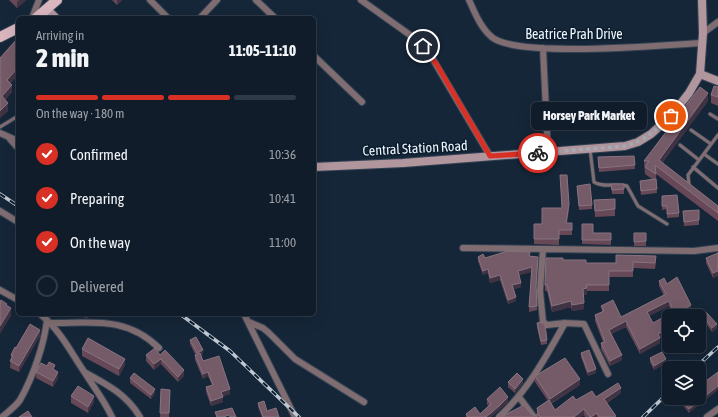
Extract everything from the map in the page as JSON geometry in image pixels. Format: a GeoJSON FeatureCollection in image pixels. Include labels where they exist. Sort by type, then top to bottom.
{"type":"FeatureCollection","features":[{"type":"Feature","properties":{"kind":"main road"},"geometry":{"type":"LineString","coordinates":[[39,16],[48,10],[57,0]]}},
{"type":"Feature","properties":{"kind":"main road"},"geometry":{"type":"LineString","coordinates":[[0,37],[16,29]]}},
{"type":"Feature","properties":{"kind":"street"},"geometry":{"type":"LineString","coordinates":[[33,16],[39,0]]}},
{"type":"Feature","properties":{"kind":"street"},"geometry":{"type":"LineString","coordinates":[[150,0],[166,16]]}},
{"type":"Feature","properties":{"kind":"street"},"geometry":{"type":"LineString","coordinates":[[202,16],[217,0]]}},
{"type":"Feature","properties":{"kind":"street"},"geometry":{"type":"LineString","coordinates":[[256,0],[273,16]]}},
{"type":"Feature","properties":{"kind":"street"},"geometry":{"type":"LineString","coordinates":[[361,0],[417,40],[428,50],[490,156]]}},
{"type":"Feature","properties":{"kind":"street","name":"Beatrice Prah Drive"},"geometry":{"type":"LineString","coordinates":[[469,0],[482,26],[493,38],[506,44],[543,48],[702,43]]}},
{"type":"Feature","properties":{"kind":"street"},"geometry":{"type":"LineString","coordinates":[[702,0],[703,33],[700,74],[718,81]]}},
{"type":"Feature","properties":{"kind":"street"},"geometry":{"type":"LineString","coordinates":[[48,10],[54,16]]}},
{"type":"Feature","properties":{"kind":"street"},"geometry":{"type":"LineString","coordinates":[[703,33],[718,22]]}},
{"type":"Feature","properties":{"kind":"street"},"geometry":{"type":"LineString","coordinates":[[543,48],[548,153]]}},
{"type":"Feature","properties":{"kind":"street"},"geometry":{"type":"LineString","coordinates":[[316,58],[362,102]]}},
{"type":"Feature","properties":{"kind":"street","name":"Central Station Road"},"geometry":{"type":"LineString","coordinates":[[316,168],[548,153],[625,146],[638,142],[651,134],[680,105],[700,74]]}},
{"type":"Feature","properties":{"kind":"street"},"geometry":{"type":"LineString","coordinates":[[0,133],[16,140]]}},
{"type":"Feature","properties":{"kind":"street"},"geometry":{"type":"LineString","coordinates":[[10,139],[16,146]]}},
{"type":"Feature","properties":{"kind":"street"},"geometry":{"type":"LineString","coordinates":[[0,211],[16,221]]}},
{"type":"Feature","properties":{"kind":"street"},"geometry":{"type":"LineString","coordinates":[[463,248],[694,251],[718,248]]}},
{"type":"Feature","properties":{"kind":"street"},"geometry":{"type":"LineString","coordinates":[[543,249],[540,291],[543,322],[546,325],[565,323],[584,324],[608,374]]}},
{"type":"Feature","properties":{"kind":"street"},"geometry":{"type":"LineString","coordinates":[[0,290],[16,299]]}},
{"type":"Feature","properties":{"kind":"street"},"geometry":{"type":"LineString","coordinates":[[43,316],[60,334],[84,372],[105,400],[112,417]]}},
{"type":"Feature","properties":{"kind":"street"},"geometry":{"type":"LineString","coordinates":[[245,316],[295,417]]}},
{"type":"Feature","properties":{"kind":"street"},"geometry":{"type":"LineString","coordinates":[[49,321],[117,324],[133,329],[149,338],[159,348]]}},
{"type":"Feature","properties":{"kind":"street"},"geometry":{"type":"LineString","coordinates":[[2,417],[20,400],[38,359],[49,321]]}},
{"type":"Feature","properties":{"kind":"street"},"geometry":{"type":"LineString","coordinates":[[249,322],[263,328],[294,359],[364,402]]}},
{"type":"Feature","properties":{"kind":"street"},"geometry":{"type":"LineString","coordinates":[[499,417],[519,397],[549,352],[565,323]]}},
{"type":"Feature","properties":{"kind":"street"},"geometry":{"type":"LineString","coordinates":[[84,372],[113,388],[134,407],[140,417]]}},
{"type":"Feature","properties":{"kind":"street"},"geometry":{"type":"LineString","coordinates":[[519,397],[534,417]]}},
{"type":"Feature","properties":{"kind":"street"},"geometry":{"type":"LineString","coordinates":[[707,417],[718,409]]}},
{"type":"Feature","properties":{"kind":"lane"},"geometry":{"type":"LineString","coordinates":[[710,114],[718,120]]}},
{"type":"Feature","properties":{"kind":"lane"},"geometry":{"type":"LineString","coordinates":[[0,126],[16,117]]}},
{"type":"Feature","properties":{"kind":"lane"},"geometry":{"type":"LineString","coordinates":[[691,130],[711,144]]}},
{"type":"Feature","properties":{"kind":"lane"},"geometry":{"type":"LineString","coordinates":[[695,190],[687,181],[688,175],[717,137]]}},
{"type":"Feature","properties":{"kind":"lane"},"geometry":{"type":"LineString","coordinates":[[680,145],[699,160]]}},
{"type":"Feature","properties":{"kind":"lane"},"geometry":{"type":"LineString","coordinates":[[590,149],[594,182],[598,185],[620,184],[627,186],[638,206],[667,224]]}},
{"type":"Feature","properties":{"kind":"lane"},"geometry":{"type":"LineString","coordinates":[[704,154],[718,164]]}},
{"type":"Feature","properties":{"kind":"lane"},"geometry":{"type":"LineString","coordinates":[[693,167],[718,188]]}},
{"type":"Feature","properties":{"kind":"building"},"geometry":{"type":"Polygon","coordinates":[[[16,40],[16,70],[7,80],[12,85],[2,96],[8,103],[0,111],[0,58],[16,40]]]}},
{"type":"Feature","properties":{"kind":"building"},"geometry":{"type":"Polygon","coordinates":[[[714,86],[718,87],[718,97],[711,95],[714,86]]]}},
{"type":"Feature","properties":{"kind":"building"},"geometry":{"type":"Polygon","coordinates":[[[700,87],[708,93],[659,160],[718,206],[718,213],[655,165],[656,174],[645,167],[649,161],[644,161],[700,87]]]}},
{"type":"Feature","properties":{"kind":"building"},"geometry":{"type":"Polygon","coordinates":[[[634,156],[635,165],[599,168],[598,157],[634,156]]]}},
{"type":"Feature","properties":{"kind":"building"},"geometry":{"type":"Polygon","coordinates":[[[560,175],[567,175],[569,204],[566,223],[572,223],[572,230],[559,230],[559,239],[534,239],[534,224],[542,224],[542,208],[562,208],[560,175]]]}},
{"type":"Feature","properties":{"kind":"building"},"geometry":{"type":"Polygon","coordinates":[[[656,179],[657,189],[641,191],[640,181],[656,179]]]}},
{"type":"Feature","properties":{"kind":"building"},"geometry":{"type":"Polygon","coordinates":[[[590,184],[592,205],[579,206],[577,186],[590,184]]]}},
{"type":"Feature","properties":{"kind":"building"},"geometry":{"type":"Polygon","coordinates":[[[611,184],[624,184],[624,189],[612,190],[611,184]]]}},
{"type":"Feature","properties":{"kind":"building"},"geometry":{"type":"Polygon","coordinates":[[[677,195],[679,213],[667,214],[667,206],[662,206],[662,196],[677,195]]]}},
{"type":"Feature","properties":{"kind":"building"},"geometry":{"type":"Polygon","coordinates":[[[615,199],[615,209],[595,211],[594,200],[615,199]]]}},
{"type":"Feature","properties":{"kind":"building"},"geometry":{"type":"Polygon","coordinates":[[[699,210],[699,220],[684,222],[683,211],[699,210]]]}},
{"type":"Feature","properties":{"kind":"building"},"geometry":{"type":"Polygon","coordinates":[[[582,224],[593,224],[593,233],[611,233],[611,240],[582,240],[582,224]]]}},
{"type":"Feature","properties":{"kind":"building"},"geometry":{"type":"Polygon","coordinates":[[[634,233],[646,233],[646,241],[634,242],[634,233]]]}},
{"type":"Feature","properties":{"kind":"building"},"geometry":{"type":"Polygon","coordinates":[[[508,251],[530,252],[529,256],[538,257],[536,286],[537,306],[529,307],[532,267],[518,271],[521,283],[512,285],[516,297],[508,300],[500,275],[490,278],[488,269],[483,271],[478,257],[483,254],[485,258],[508,251]]]}},
{"type":"Feature","properties":{"kind":"building"},"geometry":{"type":"Polygon","coordinates":[[[718,253],[718,271],[713,273],[706,258],[718,253]]]}},
{"type":"Feature","properties":{"kind":"building"},"geometry":{"type":"Polygon","coordinates":[[[616,255],[656,256],[655,263],[633,262],[633,271],[609,271],[609,285],[586,285],[587,288],[583,289],[584,303],[572,305],[571,301],[552,306],[547,285],[545,285],[546,258],[586,260],[586,263],[616,263],[616,255]]]}},
{"type":"Feature","properties":{"kind":"building"},"geometry":{"type":"Polygon","coordinates":[[[677,277],[691,305],[684,309],[673,309],[669,301],[647,312],[653,323],[662,318],[662,332],[658,334],[660,338],[640,349],[626,321],[609,330],[622,355],[610,361],[601,343],[605,342],[595,315],[604,311],[601,306],[613,300],[621,317],[666,294],[659,281],[664,278],[667,284],[677,277]]]}},
{"type":"Feature","properties":{"kind":"building"},"geometry":{"type":"Polygon","coordinates":[[[1,300],[11,308],[0,326],[0,301],[1,300]]]}},
{"type":"Feature","properties":{"kind":"building"},"geometry":{"type":"Polygon","coordinates":[[[706,312],[717,324],[712,328],[706,320],[706,312]]]}},
{"type":"Feature","properties":{"kind":"building"},"geometry":{"type":"Polygon","coordinates":[[[541,322],[545,325],[547,340],[541,341],[537,323],[541,322]]]}},
{"type":"Feature","properties":{"kind":"building"},"geometry":{"type":"Polygon","coordinates":[[[30,324],[40,330],[19,366],[10,361],[13,356],[11,355],[30,324]]]}},
{"type":"Feature","properties":{"kind":"building"},"geometry":{"type":"Polygon","coordinates":[[[196,337],[203,350],[197,353],[190,340],[196,337]]]}},
{"type":"Feature","properties":{"kind":"building"},"geometry":{"type":"Polygon","coordinates":[[[88,338],[125,359],[119,369],[82,349],[88,338]]]}},
{"type":"Feature","properties":{"kind":"building"},"geometry":{"type":"Polygon","coordinates":[[[155,348],[160,355],[165,350],[184,370],[178,377],[161,359],[154,364],[146,355],[155,348]]]}},
{"type":"Feature","properties":{"kind":"building"},"geometry":{"type":"Polygon","coordinates":[[[589,350],[596,369],[588,372],[581,353],[589,350]]]}},
{"type":"Feature","properties":{"kind":"building"},"geometry":{"type":"Polygon","coordinates":[[[662,352],[666,359],[654,366],[650,358],[662,352]]]}},
{"type":"Feature","properties":{"kind":"building"},"geometry":{"type":"Polygon","coordinates":[[[200,353],[203,361],[219,356],[230,389],[221,392],[223,397],[211,401],[206,387],[213,385],[208,372],[203,374],[195,355],[200,353]]]}},
{"type":"Feature","properties":{"kind":"building"},"geometry":{"type":"Polygon","coordinates":[[[565,358],[580,379],[550,399],[535,376],[565,358]]]}},
{"type":"Feature","properties":{"kind":"building"},"geometry":{"type":"Polygon","coordinates":[[[49,362],[55,365],[53,369],[58,372],[53,381],[36,372],[41,363],[47,366],[49,362]]]}},
{"type":"Feature","properties":{"kind":"building"},"geometry":{"type":"Polygon","coordinates":[[[718,372],[718,386],[706,396],[706,381],[718,372]]]}},
{"type":"Feature","properties":{"kind":"building"},"geometry":{"type":"Polygon","coordinates":[[[134,373],[155,389],[151,395],[130,378],[134,373]]]}},
{"type":"Feature","properties":{"kind":"building"},"geometry":{"type":"Polygon","coordinates":[[[517,373],[523,379],[515,389],[508,382],[517,373]]]}},
{"type":"Feature","properties":{"kind":"building"},"geometry":{"type":"Polygon","coordinates":[[[618,383],[621,388],[604,399],[616,416],[614,417],[599,417],[597,413],[590,417],[584,409],[574,417],[540,417],[539,415],[536,417],[501,417],[524,405],[531,414],[535,416],[538,413],[537,408],[549,400],[555,410],[573,396],[576,400],[592,391],[596,397],[618,383]]]}},
{"type":"Feature","properties":{"kind":"building"},"geometry":{"type":"Polygon","coordinates":[[[78,386],[94,396],[88,407],[71,396],[78,386]]]}},
{"type":"Feature","properties":{"kind":"building"},"geometry":{"type":"Polygon","coordinates":[[[500,387],[508,397],[499,406],[486,417],[468,417],[466,414],[475,407],[480,414],[491,404],[487,399],[500,387]]]}},
{"type":"Feature","properties":{"kind":"building"},"geometry":{"type":"Polygon","coordinates":[[[161,389],[170,390],[169,413],[160,413],[161,389]]]}},
{"type":"Feature","properties":{"kind":"building"},"geometry":{"type":"Polygon","coordinates":[[[264,401],[267,411],[276,408],[279,417],[263,417],[258,403],[264,401]]]}},
{"type":"Feature","properties":{"kind":"building"},"geometry":{"type":"Polygon","coordinates":[[[686,405],[694,405],[689,409],[686,405]]]}},
{"type":"Feature","properties":{"kind":"building"},"geometry":{"type":"Polygon","coordinates":[[[232,408],[236,417],[230,417],[229,415],[217,417],[215,412],[232,408]]]}},
{"type":"Feature","properties":{"kind":"building"},"geometry":{"type":"Polygon","coordinates":[[[28,411],[32,417],[19,417],[28,411]]]}},
{"type":"Feature","properties":{"kind":"railway"},"geometry":{"type":"LineString","coordinates":[[0,194],[16,205]]}},
{"type":"Feature","properties":{"kind":"railway"},"geometry":{"type":"LineString","coordinates":[[183,316],[230,351],[299,417]]}},
{"type":"Feature","properties":{"kind":"railway"},"geometry":{"type":"LineString","coordinates":[[703,361],[718,347]]}},
{"type":"Feature","properties":{"kind":"railway"},"geometry":{"type":"LineString","coordinates":[[643,417],[662,399]]}},
{"type":"Feature","properties":{"kind":"way so far"},"geometry":{"type":"LineString","coordinates":[[538,153],[625,146],[638,142],[651,134],[671,116]]}},
{"type":"Feature","properties":{"kind":"place","name":"Horsey Park Market"},"geometry":{"type":"Point","coordinates":[671,116]}},
{"type":"Feature","properties":{"kind":"route"},"geometry":{"type":"LineString","coordinates":[[423,46],[428,50],[490,156],[538,153]]}}]}
